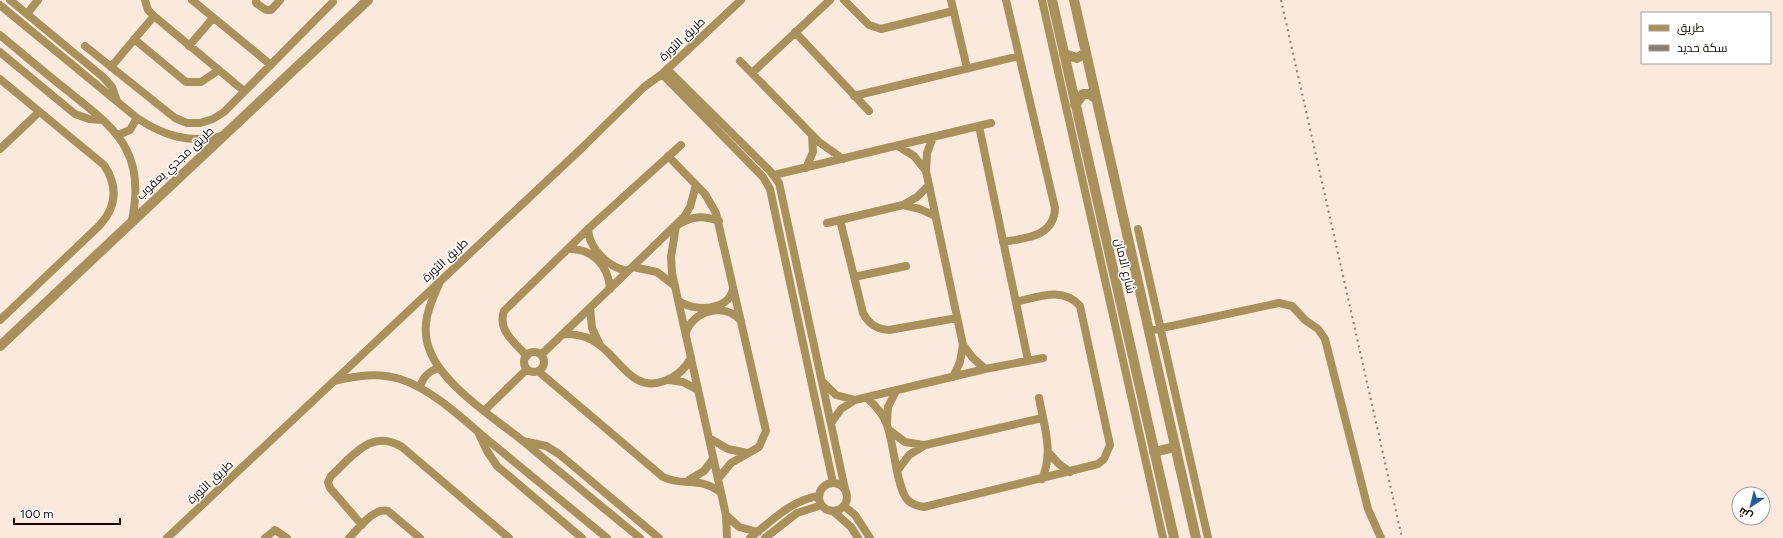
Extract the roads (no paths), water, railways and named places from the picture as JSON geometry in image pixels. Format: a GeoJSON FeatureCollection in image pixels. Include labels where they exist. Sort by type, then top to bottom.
{"type":"FeatureCollection","features":[{"type":"Feature","properties":{"kind":"street"},"geometry":{"type":"LineString","coordinates":[[10,0],[108,82],[112,87],[117,101]]}},
{"type":"Feature","properties":{"kind":"street"},"geometry":{"type":"LineString","coordinates":[[19,7],[25,0]]}},
{"type":"Feature","properties":{"kind":"street"},"geometry":{"type":"LineString","coordinates":[[27,14],[38,0]]}},
{"type":"Feature","properties":{"kind":"street"},"geometry":{"type":"LineString","coordinates":[[145,0],[148,10],[154,16],[244,91]]}},
{"type":"Feature","properties":{"kind":"street"},"geometry":{"type":"LineString","coordinates":[[256,0],[256,3],[266,10],[271,10],[280,0]]}},
{"type":"Feature","properties":{"kind":"street","name":"طريق مجدي يعقوب"},"geometry":{"type":"LineString","coordinates":[[0,346],[132,220],[368,0]]}},
{"type":"Feature","properties":{"kind":"street","name":"طريق الثورة"},"geometry":{"type":"LineString","coordinates":[[167,538],[583,148],[644,87],[665,71],[741,0]]}},
{"type":"Feature","properties":{"kind":"street"},"geometry":{"type":"LineString","coordinates":[[752,73],[830,0]]}},
{"type":"Feature","properties":{"kind":"street"},"geometry":{"type":"LineString","coordinates":[[844,0],[869,25],[881,29],[953,11]]}},
{"type":"Feature","properties":{"kind":"street"},"geometry":{"type":"LineString","coordinates":[[951,0],[967,68]]}},
{"type":"Feature","properties":{"kind":"street"},"geometry":{"type":"LineString","coordinates":[[1003,242],[1040,234],[1052,222],[1055,215],[1055,204],[1006,0]]}},
{"type":"Feature","properties":{"kind":"street"},"geometry":{"type":"LineString","coordinates":[[1042,0],[1107,270],[1160,500],[1163,538]]}},
{"type":"Feature","properties":{"kind":"street","name":"شارع الامان"},"geometry":{"type":"LineString","coordinates":[[1052,0],[1075,105],[1107,270],[1154,452],[1160,500],[1174,538]]}},
{"type":"Feature","properties":{"kind":"street","name":"شارع الامان"},"geometry":{"type":"LineString","coordinates":[[1074,0],[1196,538]]}},
{"type":"Feature","properties":{"kind":"street"},"geometry":{"type":"LineString","coordinates":[[193,1],[271,65]]}},
{"type":"Feature","properties":{"kind":"street"},"geometry":{"type":"LineString","coordinates":[[86,46],[169,114],[187,122],[200,123],[213,119],[224,112],[333,2]]}},
{"type":"Feature","properties":{"kind":"street"},"geometry":{"type":"LineString","coordinates":[[0,5],[137,118],[164,133],[180,138],[208,140],[223,136]]}},
{"type":"Feature","properties":{"kind":"street"},"geometry":{"type":"LineString","coordinates":[[111,67],[154,16]]}},
{"type":"Feature","properties":{"kind":"street"},"geometry":{"type":"LineString","coordinates":[[189,46],[213,18]]}},
{"type":"Feature","properties":{"kind":"street"},"geometry":{"type":"LineString","coordinates":[[795,32],[869,111]]}},
{"type":"Feature","properties":{"kind":"street"},"geometry":{"type":"LineString","coordinates":[[0,35],[118,135],[126,149],[135,176],[136,205],[132,220]]}},
{"type":"Feature","properties":{"kind":"street"},"geometry":{"type":"LineString","coordinates":[[134,39],[186,82],[202,82],[219,70]]}},
{"type":"Feature","properties":{"kind":"street"},"geometry":{"type":"LineString","coordinates":[[0,52],[75,114],[89,119],[102,120]]}},
{"type":"Feature","properties":{"kind":"street"},"geometry":{"type":"LineString","coordinates":[[1064,54],[1077,58],[1086,53]]}},
{"type":"Feature","properties":{"kind":"street"},"geometry":{"type":"LineString","coordinates":[[854,96],[1019,56]]}},
{"type":"Feature","properties":{"kind":"street"},"geometry":{"type":"LineString","coordinates":[[740,61],[826,149],[843,159]]}},
{"type":"Feature","properties":{"kind":"street"},"geometry":{"type":"LineString","coordinates":[[665,71],[774,175],[781,191],[847,498],[844,506],[833,511]]}},
{"type":"Feature","properties":{"kind":"street"},"geometry":{"type":"LineString","coordinates":[[665,71],[763,177],[770,189],[833,483]]}},
{"type":"Feature","properties":{"kind":"street"},"geometry":{"type":"LineString","coordinates":[[0,79],[104,165],[111,174],[115,196],[107,217],[100,225],[0,320]]}},
{"type":"Feature","properties":{"kind":"street"},"geometry":{"type":"LineString","coordinates":[[1075,105],[1083,94],[1090,94],[1095,98]]}},
{"type":"Feature","properties":{"kind":"street"},"geometry":{"type":"LineString","coordinates":[[0,149],[39,112]]}},
{"type":"Feature","properties":{"kind":"street"},"geometry":{"type":"LineString","coordinates":[[118,135],[130,130],[137,118]]}},
{"type":"Feature","properties":{"kind":"street"},"geometry":{"type":"LineString","coordinates":[[774,175],[991,123]]}},
{"type":"Feature","properties":{"kind":"street"},"geometry":{"type":"LineString","coordinates":[[979,126],[1028,360]]}},
{"type":"Feature","properties":{"kind":"street"},"geometry":{"type":"LineString","coordinates":[[806,168],[813,152],[812,134]]}},
{"type":"Feature","properties":{"kind":"street"},"geometry":{"type":"LineString","coordinates":[[934,137],[927,153],[926,171],[963,345],[960,362],[953,377]]}},
{"type":"Feature","properties":{"kind":"street"},"geometry":{"type":"LineString","coordinates":[[527,356],[505,331],[502,321],[504,311],[588,229],[681,145]]}},
{"type":"Feature","properties":{"kind":"street"},"geometry":{"type":"LineString","coordinates":[[898,146],[914,156],[926,171]]}},
{"type":"Feature","properties":{"kind":"street"},"geometry":{"type":"LineString","coordinates":[[668,156],[696,185],[712,205],[719,221],[766,431],[762,442],[749,453],[731,463],[718,479]]}},
{"type":"Feature","properties":{"kind":"street"},"geometry":{"type":"LineString","coordinates":[[541,355],[676,226],[690,207],[696,185]]}},
{"type":"Feature","properties":{"kind":"street"},"geometry":{"type":"LineString","coordinates":[[827,223],[903,205],[917,197],[929,185]]}},
{"type":"Feature","properties":{"kind":"street"},"geometry":{"type":"LineString","coordinates":[[903,205],[920,209],[935,216]]}},
{"type":"Feature","properties":{"kind":"street"},"geometry":{"type":"LineString","coordinates":[[719,221],[708,217],[696,217],[685,220],[676,226],[671,257],[676,288],[726,515],[727,538]]}},
{"type":"Feature","properties":{"kind":"street"},"geometry":{"type":"LineString","coordinates":[[840,220],[862,313],[870,324],[876,328],[889,330],[957,318]]}},
{"type":"Feature","properties":{"kind":"street"},"geometry":{"type":"LineString","coordinates":[[588,229],[590,240],[595,249],[613,266],[658,272],[668,279],[676,288]]}},
{"type":"Feature","properties":{"kind":"street"},"geometry":{"type":"LineString","coordinates":[[1138,229],[1208,538]]}},
{"type":"Feature","properties":{"kind":"street"},"geometry":{"type":"LineString","coordinates":[[568,249],[580,249],[591,254],[604,268],[609,278],[610,289]]}},
{"type":"Feature","properties":{"kind":"street"},"geometry":{"type":"LineString","coordinates":[[854,277],[906,266]]}},
{"type":"Feature","properties":{"kind":"street"},"geometry":{"type":"LineString","coordinates":[[440,281],[427,316],[424,332],[430,351],[439,368],[454,384],[640,538]]}},
{"type":"Feature","properties":{"kind":"street"},"geometry":{"type":"LineString","coordinates":[[679,301],[694,308],[721,304],[730,298],[733,288]]}},
{"type":"Feature","properties":{"kind":"street"},"geometry":{"type":"LineString","coordinates":[[867,398],[879,410],[888,428],[906,498],[911,503],[924,507],[1098,464],[1104,459],[1110,445],[1080,306],[1070,297],[1062,294],[1052,294],[1016,302]]}},
{"type":"Feature","properties":{"kind":"street"},"geometry":{"type":"LineString","coordinates":[[1148,331],[1279,303],[1292,306],[1305,320],[1318,329],[1325,339],[1368,509],[1381,538]]}},
{"type":"Feature","properties":{"kind":"street"},"geometry":{"type":"LineString","coordinates":[[590,308],[592,328],[602,347]]}},
{"type":"Feature","properties":{"kind":"street"},"geometry":{"type":"LineString","coordinates":[[686,332],[692,322],[701,314],[722,310],[727,311],[741,320]]}},
{"type":"Feature","properties":{"kind":"street"},"geometry":{"type":"LineString","coordinates":[[563,334],[584,336],[602,347],[632,378],[649,384],[666,381],[683,382],[698,390]]}},
{"type":"Feature","properties":{"kind":"street"},"geometry":{"type":"LineString","coordinates":[[963,345],[973,358],[985,369]]}},
{"type":"Feature","properties":{"kind":"street"},"geometry":{"type":"LineString","coordinates":[[535,353],[541,355],[544,360],[544,366],[538,371],[532,372],[527,369],[525,362],[527,356],[535,353]]}},
{"type":"Feature","properties":{"kind":"street"},"geometry":{"type":"LineString","coordinates":[[666,381],[681,372],[691,358]]}},
{"type":"Feature","properties":{"kind":"street"},"geometry":{"type":"LineString","coordinates":[[822,381],[828,389],[836,395],[845,399],[855,400],[985,369],[1043,358]]}},
{"type":"Feature","properties":{"kind":"street"},"geometry":{"type":"LineString","coordinates":[[420,387],[425,376],[429,372],[439,368]]}},
{"type":"Feature","properties":{"kind":"street"},"geometry":{"type":"LineString","coordinates":[[485,410],[527,369]]}},
{"type":"Feature","properties":{"kind":"street"},"geometry":{"type":"LineString","coordinates":[[538,371],[663,477],[677,482],[700,482],[720,492]]}},
{"type":"Feature","properties":{"kind":"street"},"geometry":{"type":"LineString","coordinates":[[333,381],[358,376],[378,375],[399,379],[420,387],[478,432],[607,538]]}},
{"type":"Feature","properties":{"kind":"street"},"geometry":{"type":"LineString","coordinates":[[888,428],[888,407],[896,391]]}},
{"type":"Feature","properties":{"kind":"street"},"geometry":{"type":"LineString","coordinates":[[1038,398],[1049,453],[1042,478]]}},
{"type":"Feature","properties":{"kind":"street"},"geometry":{"type":"LineString","coordinates":[[831,422],[841,409],[855,400]]}},
{"type":"Feature","properties":{"kind":"street"},"geometry":{"type":"LineString","coordinates":[[898,470],[909,455],[925,445],[1042,418]]}},
{"type":"Feature","properties":{"kind":"street"},"geometry":{"type":"LineString","coordinates":[[888,428],[905,442],[925,445]]}},
{"type":"Feature","properties":{"kind":"street"},"geometry":{"type":"LineString","coordinates":[[478,432],[487,452],[497,466],[582,538]]}},
{"type":"Feature","properties":{"kind":"street"},"geometry":{"type":"LineString","coordinates":[[709,438],[728,449],[749,453]]}},
{"type":"Feature","properties":{"kind":"street"},"geometry":{"type":"LineString","coordinates":[[362,525],[330,488],[328,482],[331,476],[364,446],[376,441],[385,440],[402,447],[509,538]]}},
{"type":"Feature","properties":{"kind":"street"},"geometry":{"type":"LineString","coordinates":[[522,441],[546,446],[559,454],[649,535],[658,538]]}},
{"type":"Feature","properties":{"kind":"street"},"geometry":{"type":"LineString","coordinates":[[1154,452],[1175,447]]}},
{"type":"Feature","properties":{"kind":"street"},"geometry":{"type":"LineString","coordinates":[[1049,453],[1059,464],[1070,472]]}},
{"type":"Feature","properties":{"kind":"street"},"geometry":{"type":"LineString","coordinates":[[685,482],[698,475],[713,459]]}},
{"type":"Feature","properties":{"kind":"street"},"geometry":{"type":"LineString","coordinates":[[845,489],[838,484],[833,483],[824,487],[819,496],[822,505],[833,511],[851,527],[858,538]]}},
{"type":"Feature","properties":{"kind":"street"},"geometry":{"type":"LineString","coordinates":[[750,538],[796,503],[804,499],[819,496]]}},
{"type":"Feature","properties":{"kind":"street"},"geometry":{"type":"LineString","coordinates":[[765,538],[797,513],[822,505]]}},
{"type":"Feature","properties":{"kind":"street"},"geometry":{"type":"LineString","coordinates":[[844,506],[855,515],[870,538]]}},
{"type":"Feature","properties":{"kind":"street"},"geometry":{"type":"LineString","coordinates":[[349,538],[377,512],[384,510],[391,513],[420,538]]}},
{"type":"Feature","properties":{"kind":"street"},"geometry":{"type":"LineString","coordinates":[[726,515],[740,527],[758,532]]}},
{"type":"Feature","properties":{"kind":"street"},"geometry":{"type":"LineString","coordinates":[[265,538],[275,530],[286,538]]}},
{"type":"Feature","properties":{"kind":"railway"},"geometry":{"type":"LineString","coordinates":[[1281,0],[1402,538]]}}]}
